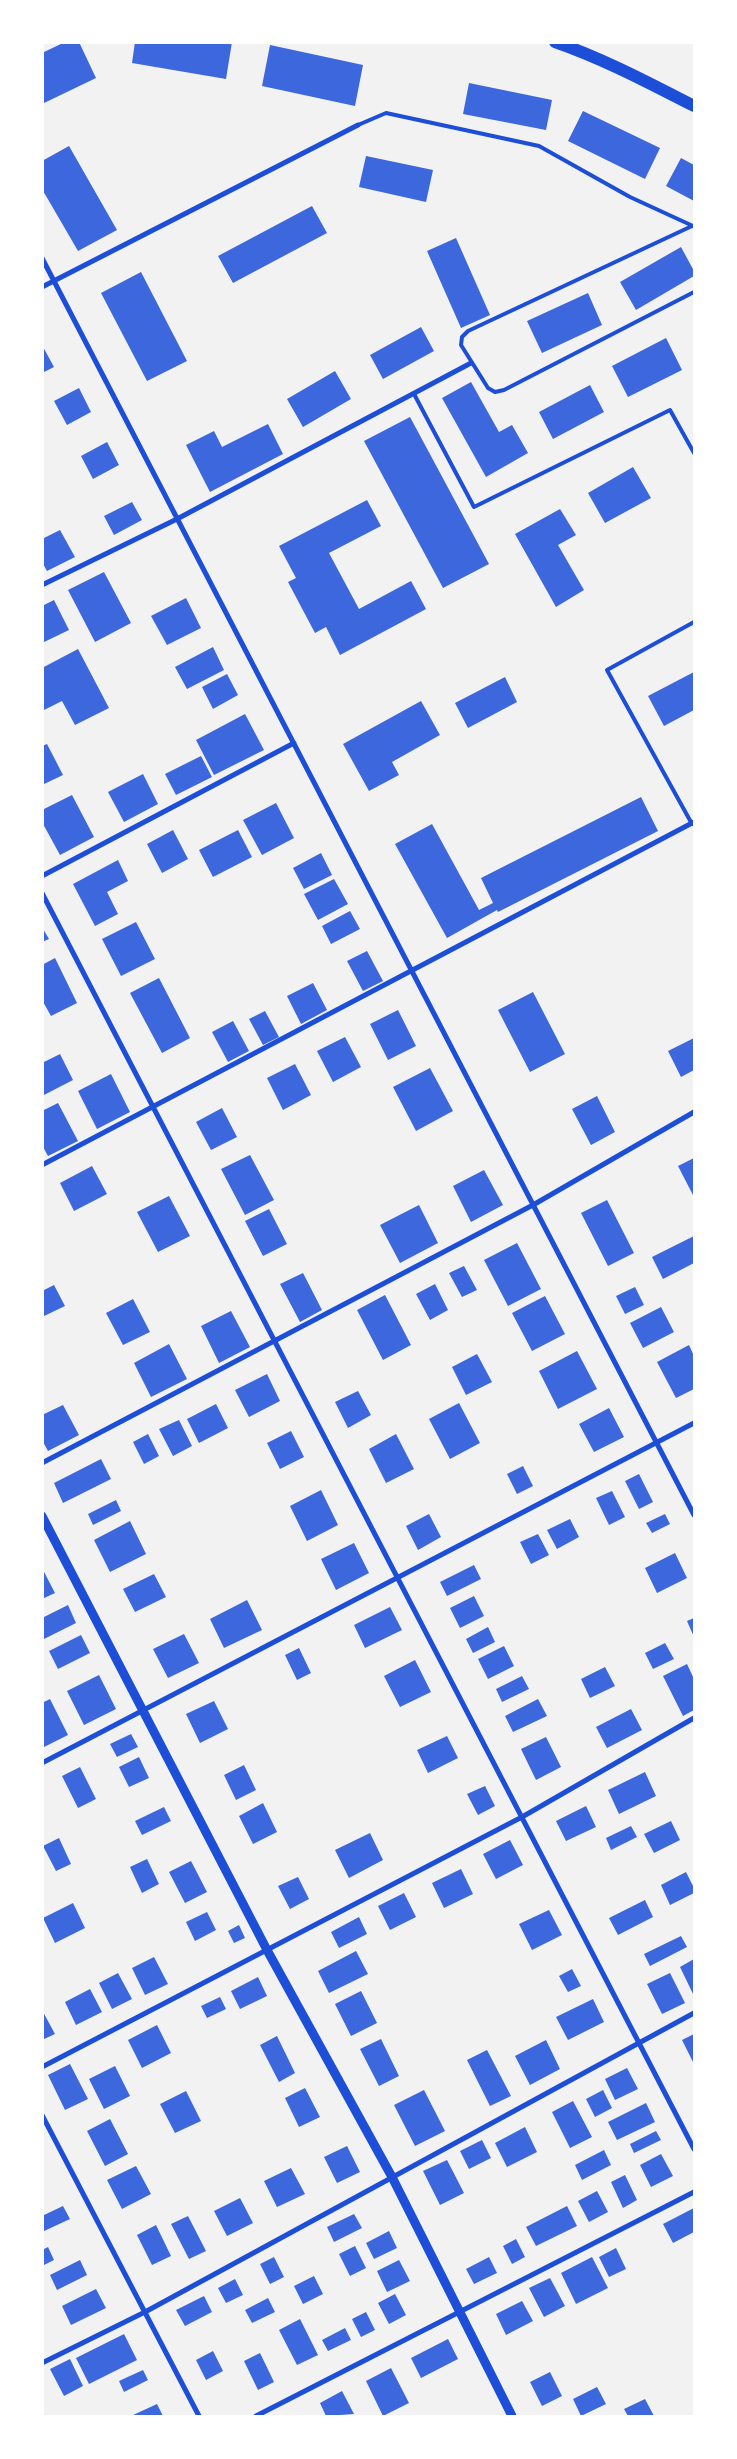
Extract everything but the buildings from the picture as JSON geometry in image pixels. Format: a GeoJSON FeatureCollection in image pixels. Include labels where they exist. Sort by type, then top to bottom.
{"type":"FeatureCollection","features":[{"type":"Feature","properties":{"kind":"main road"},"geometry":{"type":"LineString","coordinates":[[555,42],[628,72],[694,106]]}},
{"type":"Feature","properties":{"kind":"street"},"geometry":{"type":"LineString","coordinates":[[42,287],[358,126]]}},
{"type":"Feature","properties":{"kind":"street"},"geometry":{"type":"LineString","coordinates":[[42,258],[694,1515]]}},
{"type":"Feature","properties":{"kind":"street"},"geometry":{"type":"LineString","coordinates":[[42,585],[178,519],[471,363]]}},
{"type":"Feature","properties":{"kind":"street"},"geometry":{"type":"LineString","coordinates":[[42,876],[294,743]]}},
{"type":"Feature","properties":{"kind":"street"},"geometry":{"type":"LineString","coordinates":[[42,1165],[693,823]]}},
{"type":"Feature","properties":{"kind":"street"},"geometry":{"type":"LineString","coordinates":[[42,893],[694,2149]]}},
{"type":"Feature","properties":{"kind":"street"},"geometry":{"type":"LineString","coordinates":[[42,1463],[533,1205],[694,1112]]}},
{"type":"Feature","properties":{"kind":"street"},"geometry":{"type":"LineString","coordinates":[[42,1762],[658,1444],[694,1423]]}},
{"type":"Feature","properties":{"kind":"street"},"geometry":{"type":"LineString","coordinates":[[42,1516],[267,1950],[392,2177],[512,2416]]}},
{"type":"Feature","properties":{"kind":"street"},"geometry":{"type":"LineString","coordinates":[[42,2067],[522,1817],[694,1718]]}},
{"type":"Feature","properties":{"kind":"street"},"geometry":{"type":"LineString","coordinates":[[42,2363],[145,2312],[694,2013]]}},
{"type":"Feature","properties":{"kind":"street"},"geometry":{"type":"LineString","coordinates":[[42,2115],[199,2416]]}},
{"type":"Feature","properties":{"kind":"street"},"geometry":{"type":"LineString","coordinates":[[256,2416],[694,2192]]}},
{"type":"Feature","properties":{"kind":"lane"},"geometry":{"type":"LineString","coordinates":[[358,126],[386,113],[539,146],[630,198],[693,227]]}},
{"type":"Feature","properties":{"kind":"lane"},"geometry":{"type":"LineString","coordinates":[[693,227],[468,331],[462,337],[461,345],[488,388],[496,392],[504,390],[694,292]]}},
{"type":"Feature","properties":{"kind":"lane"},"geometry":{"type":"LineString","coordinates":[[414,394],[474,507],[670,410],[694,453]]}},
{"type":"Feature","properties":{"kind":"lane"},"geometry":{"type":"LineString","coordinates":[[693,823],[606,670],[694,622]]}}]}
